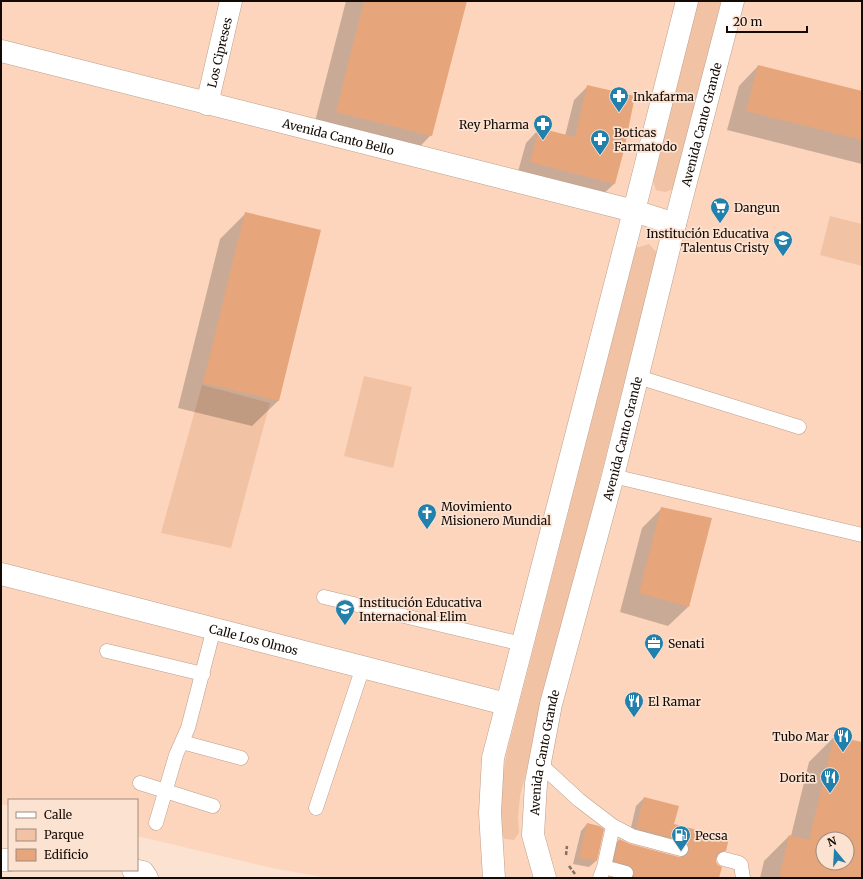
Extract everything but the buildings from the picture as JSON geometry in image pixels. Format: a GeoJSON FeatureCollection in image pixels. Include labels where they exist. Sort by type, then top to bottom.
{"type":"FeatureCollection","features":[{"type":"Feature","properties":{"kind":"main road","name":"Los Cipreses"},"geometry":{"type":"LineString","coordinates":[[207,104],[231,1]]}},
{"type":"Feature","properties":{"kind":"main road"},"geometry":{"type":"LineString","coordinates":[[494,878],[490,813],[493,758],[687,1]]}},
{"type":"Feature","properties":{"kind":"main road","name":"Avenida Canto Grande"},"geometry":{"type":"LineString","coordinates":[[545,878],[533,835],[536,783],[551,704],[613,476],[675,224],[733,1]]}},
{"type":"Feature","properties":{"kind":"main road","name":"Avenida Canto Bello"},"geometry":{"type":"LineString","coordinates":[[1,51],[634,211],[675,224]]}},
{"type":"Feature","properties":{"kind":"main road","name":"Calle Los Olmos"},"geometry":{"type":"LineString","coordinates":[[1,574],[506,704]]}},
{"type":"Feature","properties":{"kind":"main road"},"geometry":{"type":"LineString","coordinates":[[138,871],[142,872],[147,878]]}},
{"type":"Feature","properties":{"kind":"lane"},"geometry":{"type":"LineString","coordinates":[[638,377],[799,427]]}},
{"type":"Feature","properties":{"kind":"lane"},"geometry":{"type":"LineString","coordinates":[[613,476],[862,535]]}},
{"type":"Feature","properties":{"kind":"lane"},"geometry":{"type":"LineString","coordinates":[[324,597],[522,644]]}},
{"type":"Feature","properties":{"kind":"lane"},"geometry":{"type":"LineString","coordinates":[[156,824],[176,755],[188,728],[214,628]]}},
{"type":"Feature","properties":{"kind":"lane"},"geometry":{"type":"LineString","coordinates":[[107,651],[203,674]]}},
{"type":"Feature","properties":{"kind":"lane"},"geometry":{"type":"LineString","coordinates":[[316,808],[363,667]]}},
{"type":"Feature","properties":{"kind":"lane"},"geometry":{"type":"LineString","coordinates":[[182,742],[240,758]]}},
{"type":"Feature","properties":{"kind":"lane"},"geometry":{"type":"LineString","coordinates":[[540,764],[579,800],[613,826],[632,836],[681,849]]}},
{"type":"Feature","properties":{"kind":"lane"},"geometry":{"type":"LineString","coordinates":[[140,783],[213,806]]}},
{"type":"Feature","properties":{"kind":"lane"},"geometry":{"type":"LineString","coordinates":[[613,826],[602,873],[626,873]]}},
{"type":"Feature","properties":{"kind":"lane"},"geometry":{"type":"LineString","coordinates":[[724,859],[741,865],[743,878]]}},
{"type":"Feature","properties":{"kind":"shaded area"},"geometry":{"type":"Polygon","coordinates":[[[1,1],[862,1],[862,878],[329,878],[272,868],[138,836],[138,799],[8,799],[8,806],[1,804],[1,1]]]}},
{"type":"Feature","properties":{"kind":"green space"},"geometry":{"type":"Polygon","coordinates":[[[695,1],[721,1],[674,189],[665,192],[656,190],[652,178],[695,1]]]}},
{"type":"Feature","properties":{"kind":"green space"},"geometry":{"type":"Polygon","coordinates":[[[830,216],[862,224],[862,266],[820,255],[830,216]]]}},
{"type":"Feature","properties":{"kind":"green space"},"geometry":{"type":"Polygon","coordinates":[[[649,244],[657,253],[520,796],[518,817],[519,833],[514,840],[505,839],[498,830],[500,791],[507,752],[636,248],[649,244]]]}},
{"type":"Feature","properties":{"kind":"green space"},"geometry":{"type":"Polygon","coordinates":[[[364,376],[412,387],[393,468],[344,456],[364,376]]]}},
{"type":"Feature","properties":{"kind":"green space"},"geometry":{"type":"Polygon","coordinates":[[[202,385],[270,403],[231,548],[161,533],[202,385]]]}},
{"type":"Feature","properties":{"kind":"place","name":"Inkafarma"},"geometry":{"type":"Point","coordinates":[619,113]}},
{"type":"Feature","properties":{"kind":"place","name":"Rey Pharma"},"geometry":{"type":"Point","coordinates":[543,141]}},
{"type":"Feature","properties":{"kind":"place","name":"Boticas Farmatodo"},"geometry":{"type":"Point","coordinates":[600,156]}},
{"type":"Feature","properties":{"kind":"place","name":"Dangun"},"geometry":{"type":"Point","coordinates":[720,224]}},
{"type":"Feature","properties":{"kind":"place","name":"Institución Educativa Talentus Cristy"},"geometry":{"type":"Point","coordinates":[783,257]}},
{"type":"Feature","properties":{"kind":"place","name":"Movimiento Misionero Mundial"},"geometry":{"type":"Point","coordinates":[427,530]}},
{"type":"Feature","properties":{"kind":"place","name":"Institución Educativa Internacional Elim"},"geometry":{"type":"Point","coordinates":[345,626]}},
{"type":"Feature","properties":{"kind":"place","name":"Senati"},"geometry":{"type":"Point","coordinates":[654,660]}},
{"type":"Feature","properties":{"kind":"place","name":"El Ramar"},"geometry":{"type":"Point","coordinates":[634,718]}},
{"type":"Feature","properties":{"kind":"place","name":"Tubo Mar"},"geometry":{"type":"Point","coordinates":[843,753]}},
{"type":"Feature","properties":{"kind":"place","name":"Dorita"},"geometry":{"type":"Point","coordinates":[830,794]}},
{"type":"Feature","properties":{"kind":"place","name":"Pecsa"},"geometry":{"type":"Point","coordinates":[681,852]}}]}
